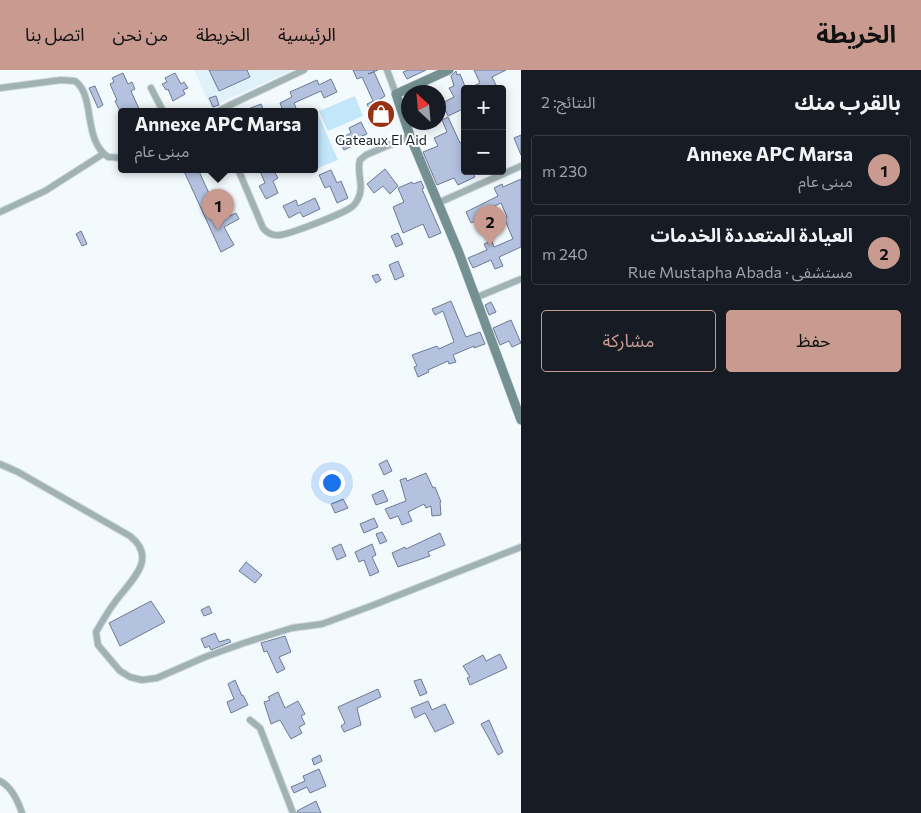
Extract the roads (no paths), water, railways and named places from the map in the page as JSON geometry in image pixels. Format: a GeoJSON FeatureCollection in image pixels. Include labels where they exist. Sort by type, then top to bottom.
{"type":"FeatureCollection","features":[{"type":"Feature","properties":{"kind":"main road"},"geometry":{"type":"LineString","coordinates":[[449,70],[396,94],[410,136],[438,203],[521,420]]}},
{"type":"Feature","properties":{"kind":"street"},"geometry":{"type":"LineString","coordinates":[[225,108],[304,70]]}},
{"type":"Feature","properties":{"kind":"street"},"geometry":{"type":"LineString","coordinates":[[388,70],[396,94]]}},
{"type":"Feature","properties":{"kind":"street"},"geometry":{"type":"LineString","coordinates":[[0,88],[61,80],[75,81],[83,89],[95,140],[103,154],[108,157],[118,158]]}},
{"type":"Feature","properties":{"kind":"street"},"geometry":{"type":"LineString","coordinates":[[151,88],[162,108]]}},
{"type":"Feature","properties":{"kind":"street"},"geometry":{"type":"LineString","coordinates":[[240,173],[263,228],[270,234],[280,235],[331,217],[353,206],[361,189],[358,168],[360,160],[410,136]]}},
{"type":"Feature","properties":{"kind":"street"},"geometry":{"type":"LineString","coordinates":[[0,212],[45,191],[103,154]]}},
{"type":"Feature","properties":{"kind":"street"},"geometry":{"type":"LineString","coordinates":[[438,203],[521,166]]}},
{"type":"Feature","properties":{"kind":"street"},"geometry":{"type":"LineString","coordinates":[[475,298],[521,279]]}},
{"type":"Feature","properties":{"kind":"street"},"geometry":{"type":"LineString","coordinates":[[0,464],[18,472],[130,536],[142,548],[144,557],[138,573],[114,603],[96,632],[98,646],[120,671],[130,677],[142,680],[156,678],[205,656],[292,628],[322,624],[521,547]]}},
{"type":"Feature","properties":{"kind":"street"},"geometry":{"type":"LineString","coordinates":[[250,720],[260,728],[292,813]]}},
{"type":"Feature","properties":{"kind":"street"},"geometry":{"type":"LineString","coordinates":[[0,781],[5,784],[17,800],[22,813]]}},
{"type":"Feature","properties":{"kind":"place","name":"Gateaux El Aid"},"geometry":{"type":"Point","coordinates":[381,114]}},
{"type":"Feature","properties":{"kind":"place","name":"Annexe APC Marsa"},"geometry":{"type":"Point","coordinates":[218,230]}},
{"type":"Feature","properties":{"kind":"place","name":"العيادة المتعددة الخدمات"},"geometry":{"type":"Point","coordinates":[490,246]}}]}
